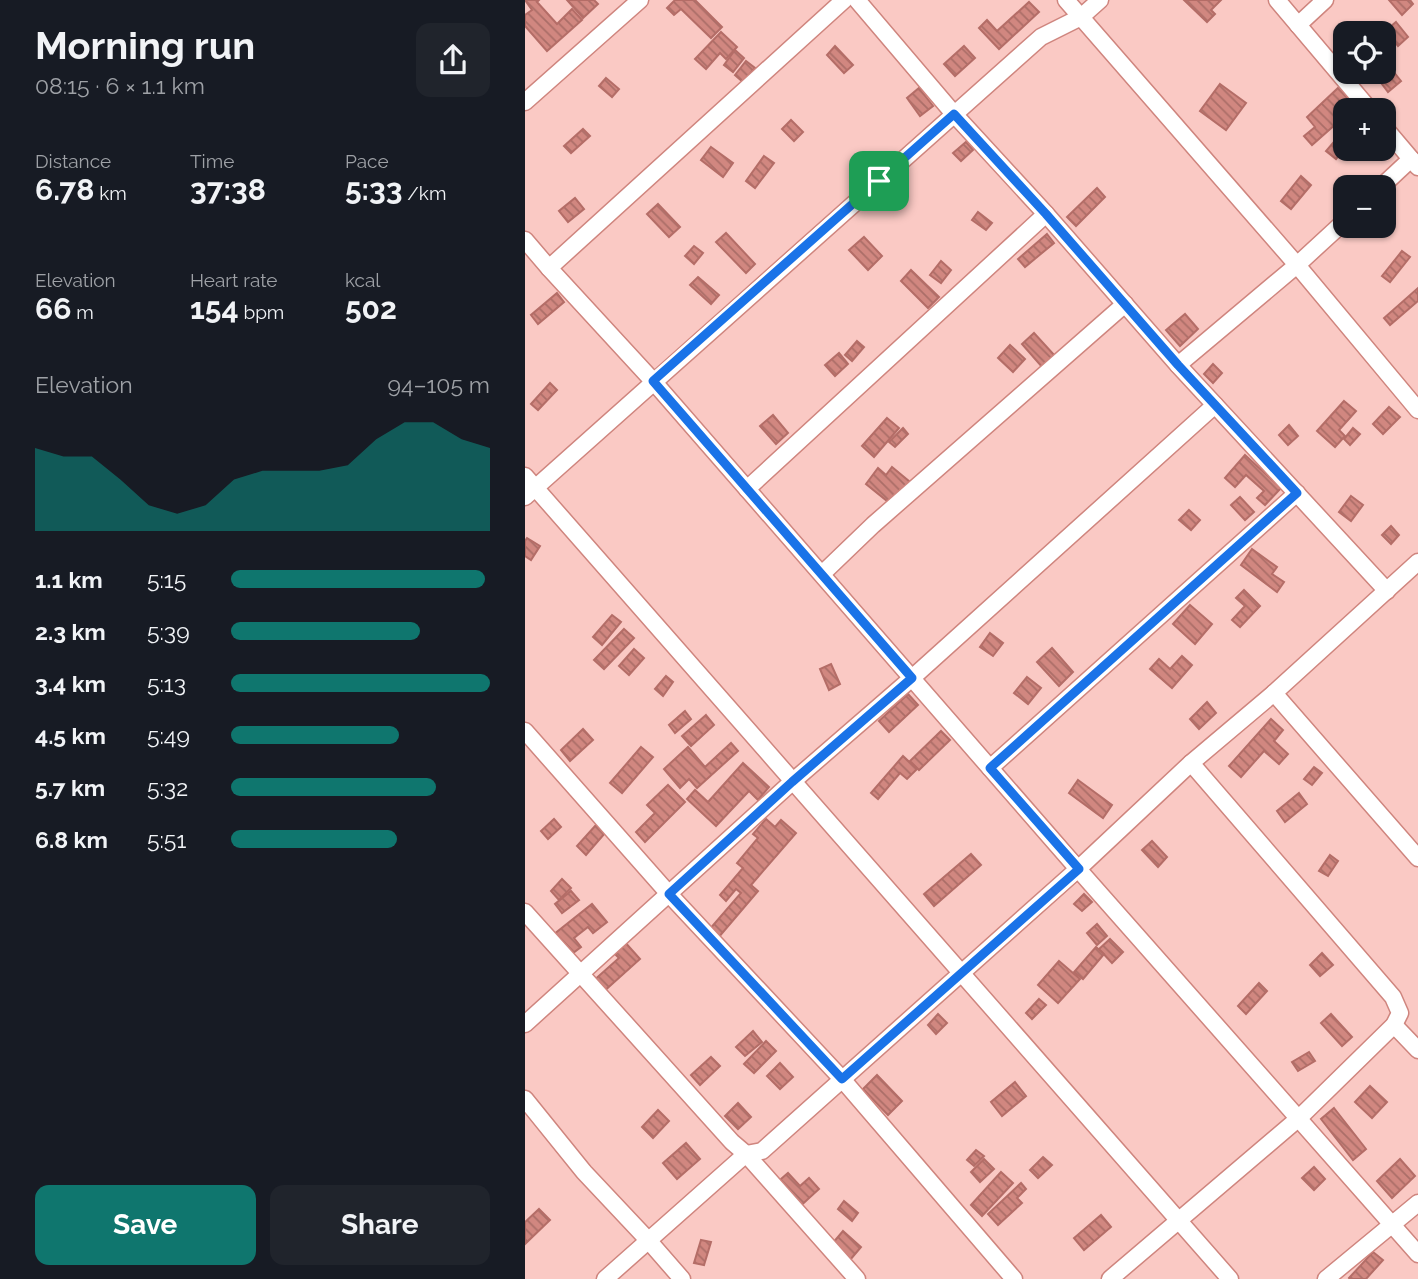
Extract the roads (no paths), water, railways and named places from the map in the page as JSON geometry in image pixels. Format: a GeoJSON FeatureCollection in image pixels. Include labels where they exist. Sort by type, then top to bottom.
{"type":"FeatureCollection","features":[{"type":"Feature","properties":{"kind":"street"},"geometry":{"type":"LineString","coordinates":[[525,102],[640,0]]}},
{"type":"Feature","properties":{"kind":"street"},"geometry":{"type":"LineString","coordinates":[[549,268],[844,0]]}},
{"type":"Feature","properties":{"kind":"street"},"geometry":{"type":"LineString","coordinates":[[857,0],[954,114],[1178,365],[1387,591]]}},
{"type":"Feature","properties":{"kind":"street"},"geometry":{"type":"LineString","coordinates":[[1066,0],[1297,265],[1418,410]]}},
{"type":"Feature","properties":{"kind":"street"},"geometry":{"type":"LineString","coordinates":[[1100,0],[1081,17],[1041,37],[653,381],[528,487],[1230,1279]]}},
{"type":"Feature","properties":{"kind":"street"},"geometry":{"type":"LineString","coordinates":[[1277,0],[1360,98]]}},
{"type":"Feature","properties":{"kind":"street"},"geometry":{"type":"LineString","coordinates":[[1298,25],[1325,0]]}},
{"type":"Feature","properties":{"kind":"street"},"geometry":{"type":"LineString","coordinates":[[1396,141],[1415,163],[1396,176]]}},
{"type":"Feature","properties":{"kind":"street"},"geometry":{"type":"LineString","coordinates":[[747,489],[1046,214]]}},
{"type":"Feature","properties":{"kind":"street"},"geometry":{"type":"LineString","coordinates":[[1178,365],[1333,232]]}},
{"type":"Feature","properties":{"kind":"street"},"geometry":{"type":"LineString","coordinates":[[525,240],[653,381],[1418,1254]]}},
{"type":"Feature","properties":{"kind":"street"},"geometry":{"type":"LineString","coordinates":[[822,574],[873,525],[1125,304]]}},
{"type":"Feature","properties":{"kind":"street"},"geometry":{"type":"LineString","coordinates":[[525,1024],[1215,405]]}},
{"type":"Feature","properties":{"kind":"street"},"geometry":{"type":"LineString","coordinates":[[990,768],[1297,493]]}},
{"type":"Feature","properties":{"kind":"street"},"geometry":{"type":"LineString","coordinates":[[605,1279],[746,1154],[762,1151],[1418,562]]}},
{"type":"Feature","properties":{"kind":"street"},"geometry":{"type":"LineString","coordinates":[[1274,693],[1418,858]]}},
{"type":"Feature","properties":{"kind":"street"},"geometry":{"type":"LineString","coordinates":[[525,731],[669,894],[842,1079],[1014,1279]]}},
{"type":"Feature","properties":{"kind":"street"},"geometry":{"type":"LineString","coordinates":[[1110,1279],[1299,1118],[1394,1025],[1400,1013],[1393,997],[1191,763]]}},
{"type":"Feature","properties":{"kind":"street"},"geometry":{"type":"LineString","coordinates":[[525,912],[857,1279]]}},
{"type":"Feature","properties":{"kind":"street"},"geometry":{"type":"LineString","coordinates":[[1394,1025],[1418,1050]]}},
{"type":"Feature","properties":{"kind":"street"},"geometry":{"type":"LineString","coordinates":[[525,1099],[584,1172],[682,1279]]}},
{"type":"Feature","properties":{"kind":"street"},"geometry":{"type":"LineString","coordinates":[[1326,1279],[1418,1203]]}}]}
